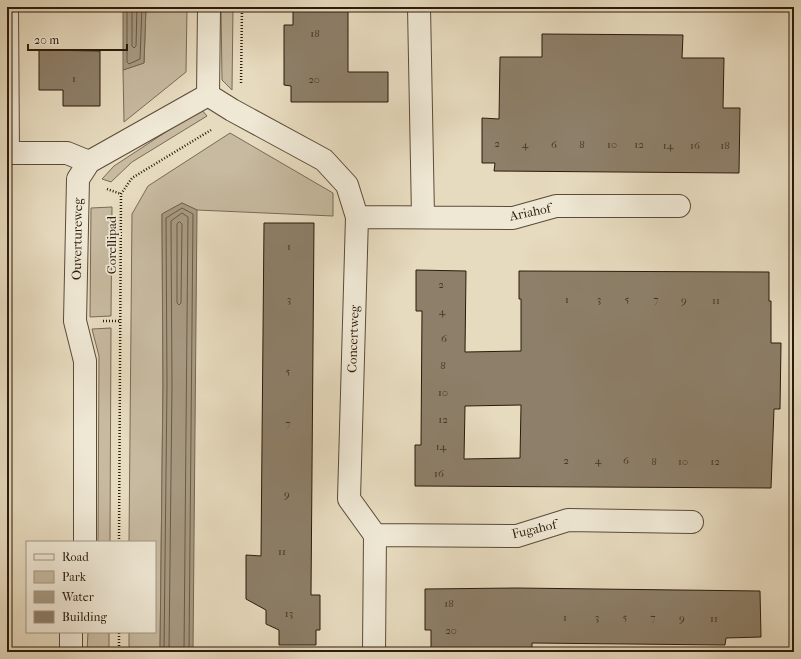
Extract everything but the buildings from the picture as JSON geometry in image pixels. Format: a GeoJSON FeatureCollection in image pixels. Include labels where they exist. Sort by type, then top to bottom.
{"type":"FeatureCollection","features":[{"type":"Feature","properties":{"kind":"street"},"geometry":{"type":"LineString","coordinates":[[7,7],[7,153],[67,153],[89,162]]}},
{"type":"Feature","properties":{"kind":"street"},"geometry":{"type":"LineString","coordinates":[[208,94],[209,7]]}},
{"type":"Feature","properties":{"kind":"street"},"geometry":{"type":"LineString","coordinates":[[419,7],[423,216]]}},
{"type":"Feature","properties":{"kind":"street","name":"Concertweg"},"geometry":{"type":"LineString","coordinates":[[208,94],[232,110],[324,160],[347,186],[356,217],[349,499],[375,535]]}},
{"type":"Feature","properties":{"kind":"street","name":"Ouvertureweg"},"geometry":{"type":"LineString","coordinates":[[85,541],[85,361],[75,321],[78,179],[89,162],[208,94]]}},
{"type":"Feature","properties":{"kind":"street","name":"Ariahof"},"geometry":{"type":"LineString","coordinates":[[356,217],[423,216],[513,218],[556,206],[679,206]]}},
{"type":"Feature","properties":{"kind":"street","name":"Fugahof"},"geometry":{"type":"LineString","coordinates":[[375,535],[517,536],[568,520],[692,522]]}},
{"type":"Feature","properties":{"kind":"street"},"geometry":{"type":"LineString","coordinates":[[374,652],[375,535]]}},
{"type":"Feature","properties":{"kind":"street"},"geometry":{"type":"LineString","coordinates":[[71,633],[71,652]]}},
{"type":"Feature","properties":{"kind":"path","name":"Corellipad"},"geometry":{"type":"LineString","coordinates":[[119,541],[121,194],[132,178],[219,125],[232,110],[241,93],[242,7]]}},
{"type":"Feature","properties":{"kind":"path"},"geometry":{"type":"LineString","coordinates":[[119,633],[119,652]]}},
{"type":"Feature","properties":{"kind":"green space"},"geometry":{"type":"Polygon","coordinates":[[[146,7],[187,7],[186,72],[124,122],[123,70],[144,63],[146,7]]]}},
{"type":"Feature","properties":{"kind":"green space"},"geometry":{"type":"Polygon","coordinates":[[[221,7],[233,7],[232,90],[222,80],[221,7]]]}},
{"type":"Feature","properties":{"kind":"green space"},"geometry":{"type":"Polygon","coordinates":[[[201,109],[207,116],[132,162],[111,182],[102,179],[114,166],[201,109]]]}},
{"type":"Feature","properties":{"kind":"green space"},"geometry":{"type":"Polygon","coordinates":[[[230,133],[333,193],[333,216],[197,210],[182,203],[162,214],[163,385],[160,652],[129,652],[129,633],[156,633],[156,541],[129,541],[132,214],[148,186],[230,133]]]}},
{"type":"Feature","properties":{"kind":"green space"},"geometry":{"type":"Polygon","coordinates":[[[112,207],[111,316],[90,317],[91,208],[112,207]]]}},
{"type":"Feature","properties":{"kind":"green space"},"geometry":{"type":"Polygon","coordinates":[[[111,328],[110,541],[98,541],[99,356],[92,329],[111,328]]]}},
{"type":"Feature","properties":{"kind":"green space"},"geometry":{"type":"Polygon","coordinates":[[[88,633],[109,633],[109,652],[87,652],[88,633]]]}},
{"type":"Feature","properties":{"kind":"water"},"geometry":{"type":"Polygon","coordinates":[[[123,7],[146,7],[144,63],[123,70],[123,7]]]}},
{"type":"Feature","properties":{"kind":"water"},"geometry":{"type":"Polygon","coordinates":[[[182,203],[197,210],[193,652],[160,652],[163,385],[162,214],[182,203]]]}}]}
